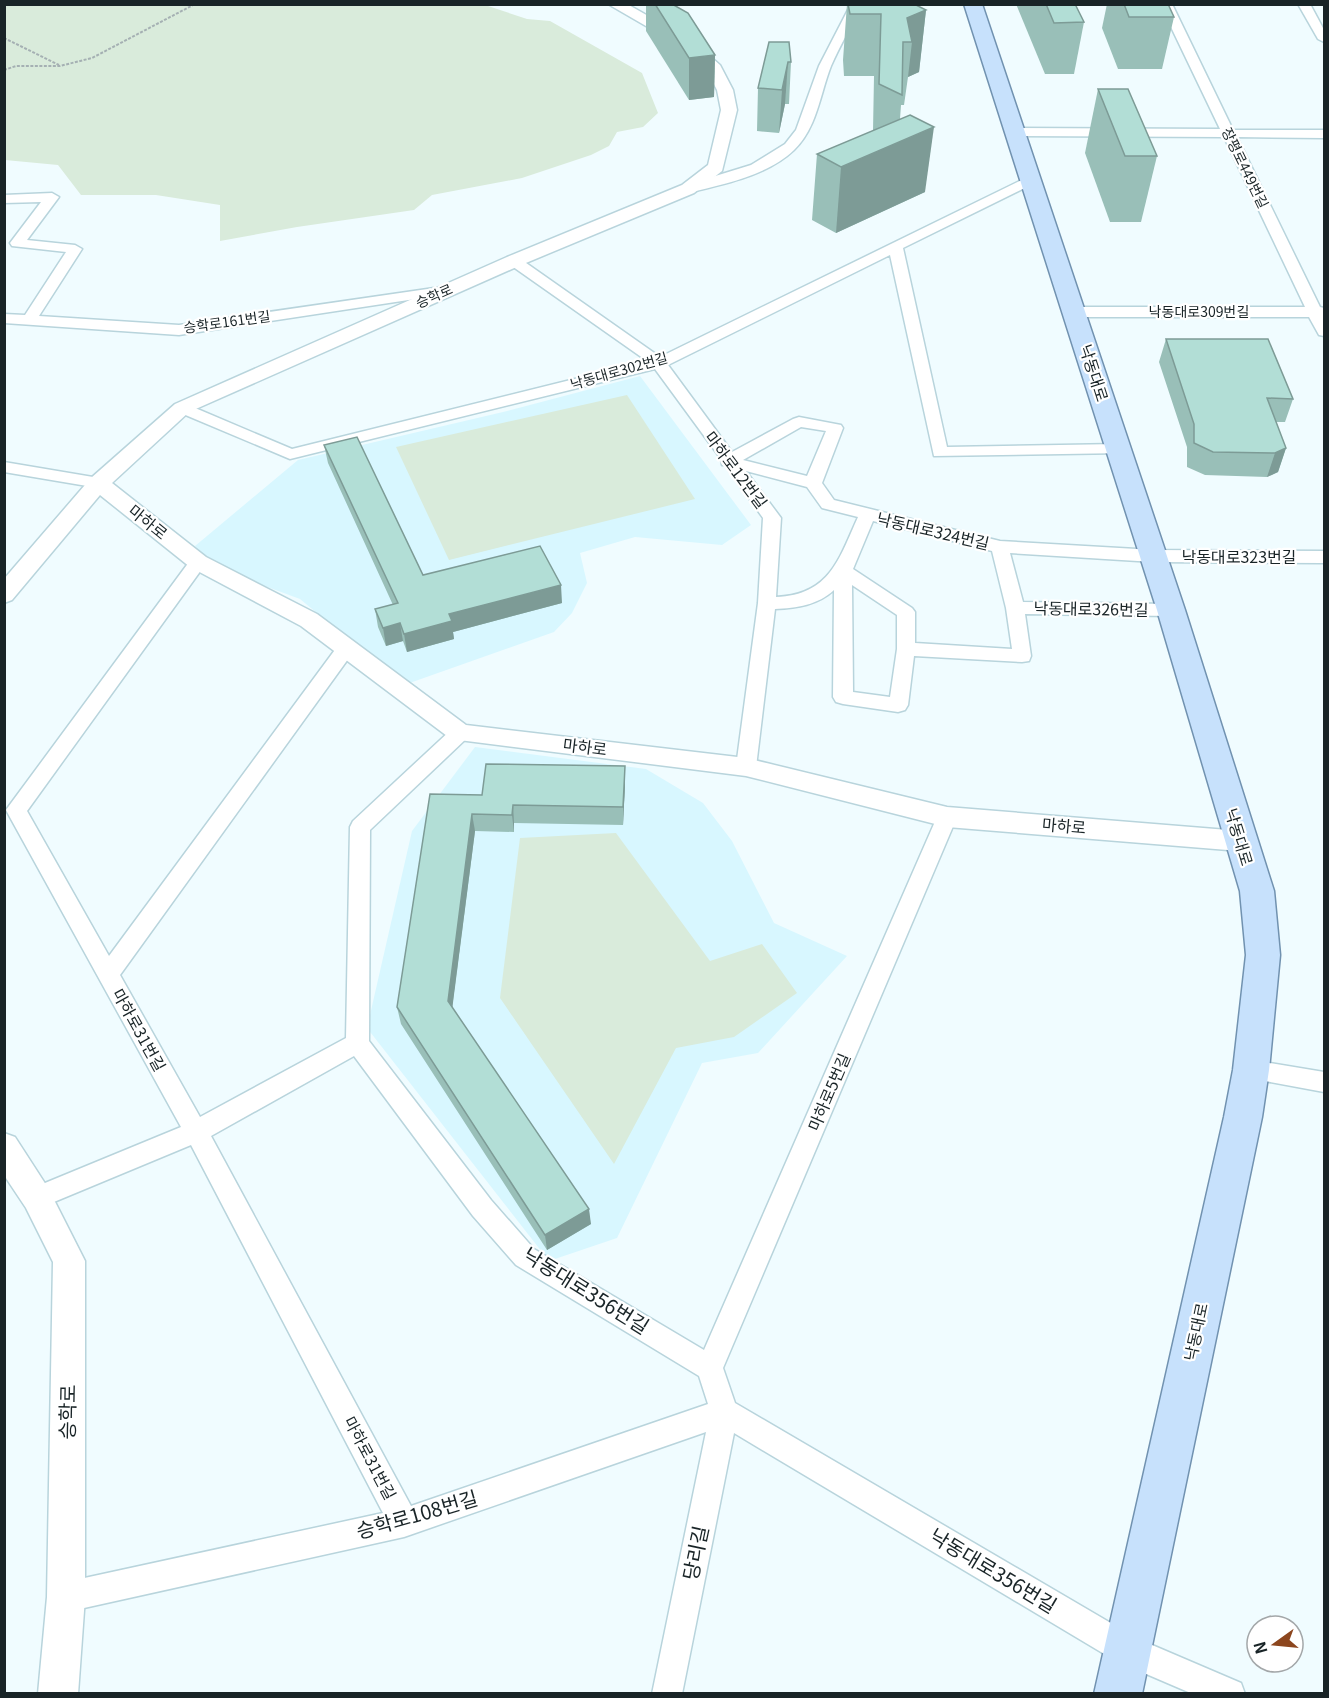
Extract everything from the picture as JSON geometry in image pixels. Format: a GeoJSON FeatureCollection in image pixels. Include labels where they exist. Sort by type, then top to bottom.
{"type":"FeatureCollection","features":[{"type":"Feature","properties":{"kind":"main road","name":"낙동대로"},"geometry":{"type":"LineString","coordinates":[[973,4],[1154,556],[1257,891],[1263,955],[1251,1070],[1118,1694]]}},
{"type":"Feature","properties":{"kind":"street","name":"승학로"},"geometry":{"type":"LineString","coordinates":[[4,595],[99,483],[182,408],[514,261],[688,189],[716,167],[729,110],[725,90],[712,65],[689,45],[615,4]]}},
{"type":"Feature","properties":{"kind":"street"},"geometry":{"type":"LineString","coordinates":[[688,189],[758,166],[791,147],[803,128],[825,66],[857,4]]}},
{"type":"Feature","properties":{"kind":"street","name":"장평로449번길"},"geometry":{"type":"LineString","coordinates":[[1166,4],[1227,134],[1320,312],[1324,332]]}},
{"type":"Feature","properties":{"kind":"street"},"geometry":{"type":"LineString","coordinates":[[1304,4],[1324,39]]}},
{"type":"Feature","properties":{"kind":"street"},"geometry":{"type":"LineString","coordinates":[[1015,132],[1324,134]]}},
{"type":"Feature","properties":{"kind":"street","name":"낙동대로302번길"},"geometry":{"type":"LineString","coordinates":[[182,408],[290,454],[659,363],[1032,179]]}},
{"type":"Feature","properties":{"kind":"street"},"geometry":{"type":"LineString","coordinates":[[4,199],[52,197],[18,243],[75,249],[29,320]]}},
{"type":"Feature","properties":{"kind":"street"},"geometry":{"type":"LineString","coordinates":[[895,246],[940,452],[1119,449]]}},
{"type":"Feature","properties":{"kind":"street","name":"마하로12번길"},"geometry":{"type":"LineString","coordinates":[[514,261],[659,363],[728,461],[772,518],[767,603],[746,766]]}},
{"type":"Feature","properties":{"kind":"street","name":"승학로161번길"},"geometry":{"type":"LineString","coordinates":[[4,318],[179,330],[448,290]]}},
{"type":"Feature","properties":{"kind":"street","name":"낙동대로309번길"},"geometry":{"type":"LineString","coordinates":[[1074,312],[1320,312]]}},
{"type":"Feature","properties":{"kind":"street"},"geometry":{"type":"LineString","coordinates":[[799,422],[834,428],[813,483],[728,461],[799,422]]}},
{"type":"Feature","properties":{"kind":"street","name":"마하로"},"geometry":{"type":"LineString","coordinates":[[4,467],[99,483],[198,562],[309,620],[460,732],[746,766],[947,817],[1240,841]]}},
{"type":"Feature","properties":{"kind":"street","name":"낙동대로324번길"},"geometry":{"type":"LineString","coordinates":[[813,483],[828,504],[1000,547],[1154,556]]}},
{"type":"Feature","properties":{"kind":"street"},"geometry":{"type":"LineString","coordinates":[[843,572],[906,612],[906,649],[898,705],[843,698],[843,572],[867,515]]}},
{"type":"Feature","properties":{"kind":"street"},"geometry":{"type":"LineString","coordinates":[[1000,547],[1015,608]]}},
{"type":"Feature","properties":{"kind":"street","name":"낙동대로323번길"},"geometry":{"type":"LineString","coordinates":[[1154,556],[1324,557]]}},
{"type":"Feature","properties":{"kind":"street","name":"마하로31번길"},"geometry":{"type":"LineString","coordinates":[[198,562],[10,810],[108,974],[196,1132],[404,1524]]}},
{"type":"Feature","properties":{"kind":"street"},"geometry":{"type":"LineString","coordinates":[[767,603],[797,602],[820,593],[843,572]]}},
{"type":"Feature","properties":{"kind":"street","name":"낙동대로326번길"},"geometry":{"type":"LineString","coordinates":[[906,649],[1022,656],[1015,608],[1171,610]]}},
{"type":"Feature","properties":{"kind":"street"},"geometry":{"type":"LineString","coordinates":[[108,974],[347,648]]}},
{"type":"Feature","properties":{"kind":"street"},"geometry":{"type":"LineString","coordinates":[[37,1198],[196,1132],[357,1043],[360,827],[460,732]]}},
{"type":"Feature","properties":{"kind":"street","name":"마하로5번길"},"geometry":{"type":"LineString","coordinates":[[710,1368],[947,817]]}},
{"type":"Feature","properties":{"kind":"street","name":"낙동대로356번길"},"geometry":{"type":"LineString","coordinates":[[357,1043],[482,1208],[525,1257],[710,1368]]}},
{"type":"Feature","properties":{"kind":"street"},"geometry":{"type":"LineString","coordinates":[[1251,1070],[1324,1082]]}},
{"type":"Feature","properties":{"kind":"street","name":"승학로"},"geometry":{"type":"LineString","coordinates":[[4,1147],[37,1198],[69,1260],[66,1597],[58,1694]]}},
{"type":"Feature","properties":{"kind":"street"},"geometry":{"type":"LineString","coordinates":[[710,1368],[724,1412]]}},
{"type":"Feature","properties":{"kind":"street","name":"낙동대로356번길"},"geometry":{"type":"LineString","coordinates":[[724,1412],[1127,1650],[1230,1694]]}},
{"type":"Feature","properties":{"kind":"street","name":"승학로108번길"},"geometry":{"type":"LineString","coordinates":[[66,1597],[404,1524],[724,1412]]}},
{"type":"Feature","properties":{"kind":"street","name":"당리길"},"geometry":{"type":"LineString","coordinates":[[667,1694],[724,1412]]}},
{"type":"Feature","properties":{"kind":"path"},"geometry":{"type":"LineString","coordinates":[[4,70],[16,66],[60,66],[92,58],[195,4]]}},
{"type":"Feature","properties":{"kind":"path"},"geometry":{"type":"LineString","coordinates":[[4,38],[60,66]]}},
{"type":"Feature","properties":{"kind":"shaded area"},"geometry":{"type":"Polygon","coordinates":[[[640,376],[751,525],[722,545],[635,537],[580,553],[587,583],[572,613],[554,632],[404,685],[300,599],[211,566],[195,546],[298,460],[503,412],[640,376]]]}},
{"type":"Feature","properties":{"kind":"shaded area"},"geometry":{"type":"Polygon","coordinates":[[[475,747],[646,769],[703,803],[732,841],[774,923],[847,956],[758,1053],[702,1063],[617,1238],[549,1261],[367,1028],[412,831],[475,747]]]}},
{"type":"Feature","properties":{"kind":"green space"},"geometry":{"type":"Polygon","coordinates":[[[4,5],[485,5],[527,19],[550,21],[642,73],[658,113],[643,127],[617,132],[609,146],[591,155],[522,178],[432,195],[414,210],[220,241],[220,205],[156,195],[81,195],[58,165],[5,160],[4,5]]]}},
{"type":"Feature","properties":{"kind":"green space"},"geometry":{"type":"Polygon","coordinates":[[[627,395],[695,499],[449,560],[396,447],[627,395]]]}},
{"type":"Feature","properties":{"kind":"green space"},"geometry":{"type":"Polygon","coordinates":[[[616,833],[710,961],[762,944],[797,993],[734,1037],[676,1048],[614,1164],[500,998],[520,838],[616,833]]]}},
{"type":"Feature","properties":{"kind":"building"},"geometry":{"type":"Polygon","coordinates":[[[655,4],[672,4],[688,13],[715,55],[689,58],[655,4]]]}},
{"type":"Feature","properties":{"kind":"building"},"geometry":{"type":"Polygon","coordinates":[[[848,4],[914,4],[926,10],[907,18],[912,42],[903,42],[902,95],[879,84],[881,14],[850,14],[848,4]]]}},
{"type":"Feature","properties":{"kind":"building"},"geometry":{"type":"Polygon","coordinates":[[[1046,4],[1075,4],[1084,22],[1054,23],[1046,4]]]}},
{"type":"Feature","properties":{"kind":"building"},"geometry":{"type":"Polygon","coordinates":[[[1124,4],[1168,4],[1174,17],[1129,17],[1124,4]]]}},
{"type":"Feature","properties":{"kind":"building"},"geometry":{"type":"Polygon","coordinates":[[[769,42],[789,42],[791,62],[788,62],[782,90],[758,88],[769,42]]]}},
{"type":"Feature","properties":{"kind":"building"},"geometry":{"type":"Polygon","coordinates":[[[1098,89],[1128,89],[1157,156],[1125,156],[1098,89]]]}},
{"type":"Feature","properties":{"kind":"building"},"geometry":{"type":"Polygon","coordinates":[[[910,115],[934,127],[841,167],[817,154],[910,115]]]}},
{"type":"Feature","properties":{"kind":"building"},"geometry":{"type":"Polygon","coordinates":[[[1166,339],[1268,339],[1293,399],[1267,398],[1286,448],[1275,453],[1213,452],[1194,443],[1194,424],[1166,339]]]}},
{"type":"Feature","properties":{"kind":"building"},"geometry":{"type":"Polygon","coordinates":[[[357,437],[423,575],[540,546],[561,585],[449,614],[452,621],[404,634],[400,623],[383,628],[375,609],[398,603],[324,445],[357,437]]]}},
{"type":"Feature","properties":{"kind":"building"},"geometry":{"type":"Polygon","coordinates":[[[486,764],[625,766],[623,807],[513,805],[512,815],[472,814],[448,1001],[589,1209],[545,1235],[397,1007],[430,794],[482,795],[486,764]]]}}]}
